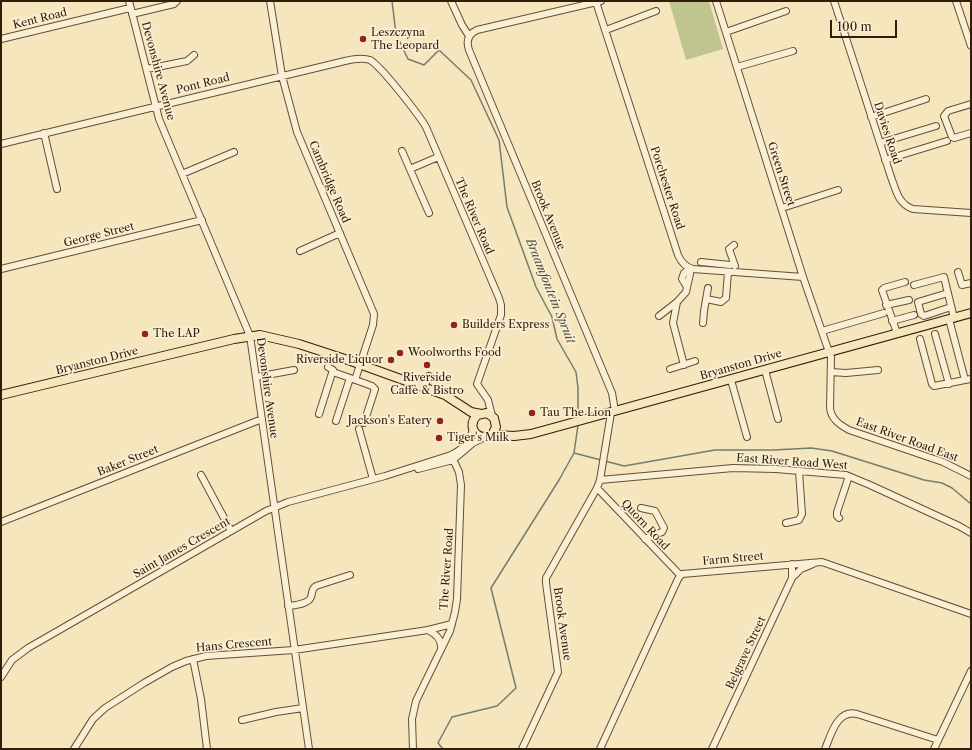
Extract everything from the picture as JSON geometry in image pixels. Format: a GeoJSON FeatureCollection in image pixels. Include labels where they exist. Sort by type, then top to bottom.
{"type":"FeatureCollection","features":[{"type":"Feature","properties":{"kind":"main road","name":"Bryanston Drive"},"geometry":{"type":"LineString","coordinates":[[487,436],[517,436],[560,427],[971,313]]}},
{"type":"Feature","properties":{"kind":"main road","name":"Bryanston Drive"},"geometry":{"type":"LineString","coordinates":[[1,395],[250,336],[266,336],[292,344],[299,344],[446,399],[466,412],[473,427]]}},
{"type":"Feature","properties":{"kind":"main road","name":"Bryanston Drive"},"geometry":{"type":"LineString","coordinates":[[359,366],[450,398],[471,412],[482,413]]}},
{"type":"Feature","properties":{"kind":"main road"},"geometry":{"type":"LineString","coordinates":[[494,418],[496,423],[495,430],[487,436],[478,435],[473,427],[475,418],[482,413],[494,418],[503,430],[517,436]]}},
{"type":"Feature","properties":{"kind":"street","name":"Kent Road"},"geometry":{"type":"LineString","coordinates":[[1,39],[130,8],[174,4],[178,1]]}},
{"type":"Feature","properties":{"kind":"street","name":"Cambridge Road"},"geometry":{"type":"LineString","coordinates":[[270,1],[282,76],[297,132],[373,309],[375,317],[359,366],[352,379],[336,421]]}},
{"type":"Feature","properties":{"kind":"street"},"geometry":{"type":"LineString","coordinates":[[452,1],[462,25],[470,36],[477,30],[598,2]]}},
{"type":"Feature","properties":{"kind":"street","name":"Green Street"},"geometry":{"type":"LineString","coordinates":[[716,1],[803,277],[829,352]]}},
{"type":"Feature","properties":{"kind":"street","name":"Davies Road"},"geometry":{"type":"LineString","coordinates":[[834,1],[885,160],[900,201],[906,206],[917,209],[971,213]]}},
{"type":"Feature","properties":{"kind":"street"},"geometry":{"type":"LineString","coordinates":[[956,1],[971,46]]}},
{"type":"Feature","properties":{"kind":"street","name":"Porchester Road"},"geometry":{"type":"LineString","coordinates":[[598,2],[678,255],[684,265],[690,268]]}},
{"type":"Feature","properties":{"kind":"street","name":"Devonshire Avenue"},"geometry":{"type":"LineString","coordinates":[[130,8],[147,69],[155,106],[250,336],[309,749]]}},
{"type":"Feature","properties":{"kind":"street"},"geometry":{"type":"LineString","coordinates":[[606,30],[656,11]]}},
{"type":"Feature","properties":{"kind":"street"},"geometry":{"type":"LineString","coordinates":[[726,32],[786,11]]}},
{"type":"Feature","properties":{"kind":"street","name":"Brook Avenue"},"geometry":{"type":"LineString","coordinates":[[470,36],[468,42],[469,50],[612,393],[613,412],[601,466],[600,480],[597,488],[546,578],[558,669],[556,678],[522,749]]}},
{"type":"Feature","properties":{"kind":"street"},"geometry":{"type":"LineString","coordinates":[[737,67],[793,51]]}},
{"type":"Feature","properties":{"kind":"street"},"geometry":{"type":"LineString","coordinates":[[147,69],[187,61],[194,55]]}},
{"type":"Feature","properties":{"kind":"street","name":"Pont Road"},"geometry":{"type":"LineString","coordinates":[[1,144],[155,106],[363,58]]}},
{"type":"Feature","properties":{"kind":"street","name":"The River Road"},"geometry":{"type":"LineString","coordinates":[[363,58],[371,61],[379,68],[418,114],[426,127],[501,305],[501,315],[477,384],[488,400],[494,418]]}},
{"type":"Feature","properties":{"kind":"street"},"geometry":{"type":"LineString","coordinates":[[871,117],[926,99]]}},
{"type":"Feature","properties":{"kind":"street"},"geometry":{"type":"LineString","coordinates":[[971,104],[948,111],[944,116],[954,138],[971,133]]}},
{"type":"Feature","properties":{"kind":"street"},"geometry":{"type":"LineString","coordinates":[[880,144],[936,126]]}},
{"type":"Feature","properties":{"kind":"street"},"geometry":{"type":"LineString","coordinates":[[44,133],[57,189]]}},
{"type":"Feature","properties":{"kind":"street"},"geometry":{"type":"LineString","coordinates":[[885,160],[947,140]]}},
{"type":"Feature","properties":{"kind":"street"},"geometry":{"type":"LineString","coordinates":[[182,174],[234,152]]}},
{"type":"Feature","properties":{"kind":"street"},"geometry":{"type":"LineString","coordinates":[[402,152],[429,213]]}},
{"type":"Feature","properties":{"kind":"street"},"geometry":{"type":"LineString","coordinates":[[410,169],[438,156]]}},
{"type":"Feature","properties":{"kind":"street"},"geometry":{"type":"LineString","coordinates":[[782,208],[838,190]]}},
{"type":"Feature","properties":{"kind":"street","name":"George Street"},"geometry":{"type":"LineString","coordinates":[[1,269],[202,220]]}},
{"type":"Feature","properties":{"kind":"street"},"geometry":{"type":"LineString","coordinates":[[300,252],[340,233]]}},
{"type":"Feature","properties":{"kind":"street"},"geometry":{"type":"LineString","coordinates":[[734,245],[729,250],[737,272]]}},
{"type":"Feature","properties":{"kind":"street"},"geometry":{"type":"LineString","coordinates":[[701,262],[730,265],[734,263]]}},
{"type":"Feature","properties":{"kind":"street"},"geometry":{"type":"LineString","coordinates":[[659,316],[677,302],[686,292],[687,287],[682,279],[684,273],[690,268],[803,277]]}},
{"type":"Feature","properties":{"kind":"street"},"geometry":{"type":"LineString","coordinates":[[706,300],[721,302],[726,298],[728,272]]}},
{"type":"Feature","properties":{"kind":"street"},"geometry":{"type":"LineString","coordinates":[[958,272],[962,288],[971,283]]}},
{"type":"Feature","properties":{"kind":"street"},"geometry":{"type":"LineString","coordinates":[[914,285],[942,277],[945,279],[951,319],[968,379],[936,387],[932,384],[920,339]]}},
{"type":"Feature","properties":{"kind":"street"},"geometry":{"type":"LineString","coordinates":[[897,333],[886,305],[882,288],[905,282]]}},
{"type":"Feature","properties":{"kind":"street"},"geometry":{"type":"LineString","coordinates":[[703,323],[708,288]]}},
{"type":"Feature","properties":{"kind":"street"},"geometry":{"type":"LineString","coordinates":[[948,293],[918,302],[921,314],[924,316],[948,308]]}},
{"type":"Feature","properties":{"kind":"street"},"geometry":{"type":"LineString","coordinates":[[886,305],[909,300]]}},
{"type":"Feature","properties":{"kind":"street"},"geometry":{"type":"LineString","coordinates":[[677,302],[673,317],[673,325],[684,365]]}},
{"type":"Feature","properties":{"kind":"street"},"geometry":{"type":"LineString","coordinates":[[822,331],[884,313]]}},
{"type":"Feature","properties":{"kind":"street"},"geometry":{"type":"LineString","coordinates":[[892,321],[914,315]]}},
{"type":"Feature","properties":{"kind":"street"},"geometry":{"type":"LineString","coordinates":[[935,334],[949,384]]}},
{"type":"Feature","properties":{"kind":"street","name":"East River Road East"},"geometry":{"type":"LineString","coordinates":[[829,352],[831,357],[830,413],[840,424],[849,430],[867,437],[943,462],[971,476]]}},
{"type":"Feature","properties":{"kind":"street"},"geometry":{"type":"LineString","coordinates":[[670,369],[695,361]]}},
{"type":"Feature","properties":{"kind":"street"},"geometry":{"type":"LineString","coordinates":[[319,414],[331,369],[372,386],[375,389],[364,423]]}},
{"type":"Feature","properties":{"kind":"street"},"geometry":{"type":"LineString","coordinates":[[256,378],[294,370]]}},
{"type":"Feature","properties":{"kind":"street"},"geometry":{"type":"LineString","coordinates":[[765,370],[778,419]]}},
{"type":"Feature","properties":{"kind":"street"},"geometry":{"type":"LineString","coordinates":[[830,372],[846,373],[878,370]]}},
{"type":"Feature","properties":{"kind":"street"},"geometry":{"type":"LineString","coordinates":[[424,388],[429,376]]}},
{"type":"Feature","properties":{"kind":"street"},"geometry":{"type":"LineString","coordinates":[[731,380],[747,437]]}},
{"type":"Feature","properties":{"kind":"street"},"geometry":{"type":"LineString","coordinates":[[482,413],[488,400]]}},
{"type":"Feature","properties":{"kind":"street","name":"Baker Street"},"geometry":{"type":"LineString","coordinates":[[1,522],[262,419]]}},
{"type":"Feature","properties":{"kind":"street","name":"Saint James Crescent"},"geometry":{"type":"LineString","coordinates":[[452,457],[467,444],[472,436],[473,427]]}},
{"type":"Feature","properties":{"kind":"street"},"geometry":{"type":"LineString","coordinates":[[358,429],[373,479]]}},
{"type":"Feature","properties":{"kind":"street","name":"Saint James Crescent"},"geometry":{"type":"LineString","coordinates":[[1,677],[12,660],[28,648],[274,507],[452,457],[474,442],[487,436]]}},
{"type":"Feature","properties":{"kind":"street","name":"The River Road"},"geometry":{"type":"LineString","coordinates":[[413,749],[412,719],[416,701],[440,653],[452,624],[457,599],[461,489],[460,477],[452,457]]}},
{"type":"Feature","properties":{"kind":"street","name":"East River Road West"},"geometry":{"type":"LineString","coordinates":[[600,480],[733,468],[799,471],[849,476],[959,526],[971,533]]}},
{"type":"Feature","properties":{"kind":"street"},"geometry":{"type":"LineString","coordinates":[[786,523],[799,520],[802,514],[799,471]]}},
{"type":"Feature","properties":{"kind":"street"},"geometry":{"type":"LineString","coordinates":[[201,475],[231,531]]}},
{"type":"Feature","properties":{"kind":"street"},"geometry":{"type":"LineString","coordinates":[[839,518],[836,512],[849,476]]}},
{"type":"Feature","properties":{"kind":"street","name":"Quorn Road"},"geometry":{"type":"LineString","coordinates":[[597,488],[680,575]]}},
{"type":"Feature","properties":{"kind":"street"},"geometry":{"type":"LineString","coordinates":[[641,508],[655,511],[664,528],[662,532],[645,539]]}},
{"type":"Feature","properties":{"kind":"street"},"geometry":{"type":"LineString","coordinates":[[792,578],[801,569],[818,562]]}},
{"type":"Feature","properties":{"kind":"street","name":"Farm Street"},"geometry":{"type":"LineString","coordinates":[[680,575],[792,564],[818,562],[828,563],[971,614]]}},
{"type":"Feature","properties":{"kind":"street","name":"Belgrave Street"},"geometry":{"type":"LineString","coordinates":[[712,749],[792,578],[792,564]]}},
{"type":"Feature","properties":{"kind":"street"},"geometry":{"type":"LineString","coordinates":[[288,606],[308,601],[310,599],[312,589],[316,586],[350,575]]}},
{"type":"Feature","properties":{"kind":"street"},"geometry":{"type":"LineString","coordinates":[[600,749],[680,575]]}},
{"type":"Feature","properties":{"kind":"street","name":"Hans Crescent"},"geometry":{"type":"LineString","coordinates":[[74,749],[92,719],[105,708],[172,667],[193,658],[294,650],[428,630],[452,624]]}},
{"type":"Feature","properties":{"kind":"street"},"geometry":{"type":"LineString","coordinates":[[428,630],[435,634],[439,639],[441,646],[440,653]]}},
{"type":"Feature","properties":{"kind":"street"},"geometry":{"type":"LineString","coordinates":[[193,658],[201,699],[208,749]]}},
{"type":"Feature","properties":{"kind":"street"},"geometry":{"type":"LineString","coordinates":[[934,749],[971,671]]}},
{"type":"Feature","properties":{"kind":"street"},"geometry":{"type":"LineString","coordinates":[[242,720],[276,712],[303,708]]}},
{"type":"Feature","properties":{"kind":"street"},"geometry":{"type":"LineString","coordinates":[[825,749],[840,719],[844,715],[851,713],[938,740]]}},
{"type":"Feature","properties":{"kind":"green space"},"geometry":{"type":"Polygon","coordinates":[[[669,1],[709,1],[723,49],[686,60],[669,1]]]}},
{"type":"Feature","properties":{"kind":"waterway","name":"Braamfontein Spruit"},"geometry":{"type":"LineString","coordinates":[[392,1],[396,34],[408,59],[424,65],[439,50],[471,80],[499,140],[507,207],[536,287],[552,317],[557,339],[576,372],[578,388],[578,417]]}},
{"type":"Feature","properties":{"kind":"waterway","name":"Braamfontein Spruit"},"geometry":{"type":"LineString","coordinates":[[443,749],[438,743],[452,717],[497,706],[516,688],[491,588],[559,480],[574,453],[578,425]]}},
{"type":"Feature","properties":{"kind":"waterway"},"geometry":{"type":"LineString","coordinates":[[605,461],[624,466],[715,450],[774,450],[811,448],[832,451],[924,480],[942,483],[952,488],[971,504]]}},
{"type":"Feature","properties":{"kind":"waterway"},"geometry":{"type":"LineString","coordinates":[[574,453],[601,460]]}},
{"type":"Feature","properties":{"kind":"place","name":"Leszczyna The Leopard"},"geometry":{"type":"Point","coordinates":[363,39]}},
{"type":"Feature","properties":{"kind":"place","name":"Builders Express"},"geometry":{"type":"Point","coordinates":[454,325]}},
{"type":"Feature","properties":{"kind":"place","name":"The LAP"},"geometry":{"type":"Point","coordinates":[145,334]}},
{"type":"Feature","properties":{"kind":"place","name":"Woolworths Food"},"geometry":{"type":"Point","coordinates":[400,353]}},
{"type":"Feature","properties":{"kind":"place","name":"Riverside Liquor"},"geometry":{"type":"Point","coordinates":[391,360]}},
{"type":"Feature","properties":{"kind":"place","name":"Riverside Caffè & Bistro"},"geometry":{"type":"Point","coordinates":[427,365]}},
{"type":"Feature","properties":{"kind":"place","name":"Tau The Lion"},"geometry":{"type":"Point","coordinates":[532,413]}},
{"type":"Feature","properties":{"kind":"place","name":"Jackson's Eatery"},"geometry":{"type":"Point","coordinates":[440,421]}},
{"type":"Feature","properties":{"kind":"place","name":"Tiger's Milk"},"geometry":{"type":"Point","coordinates":[439,438]}}]}
